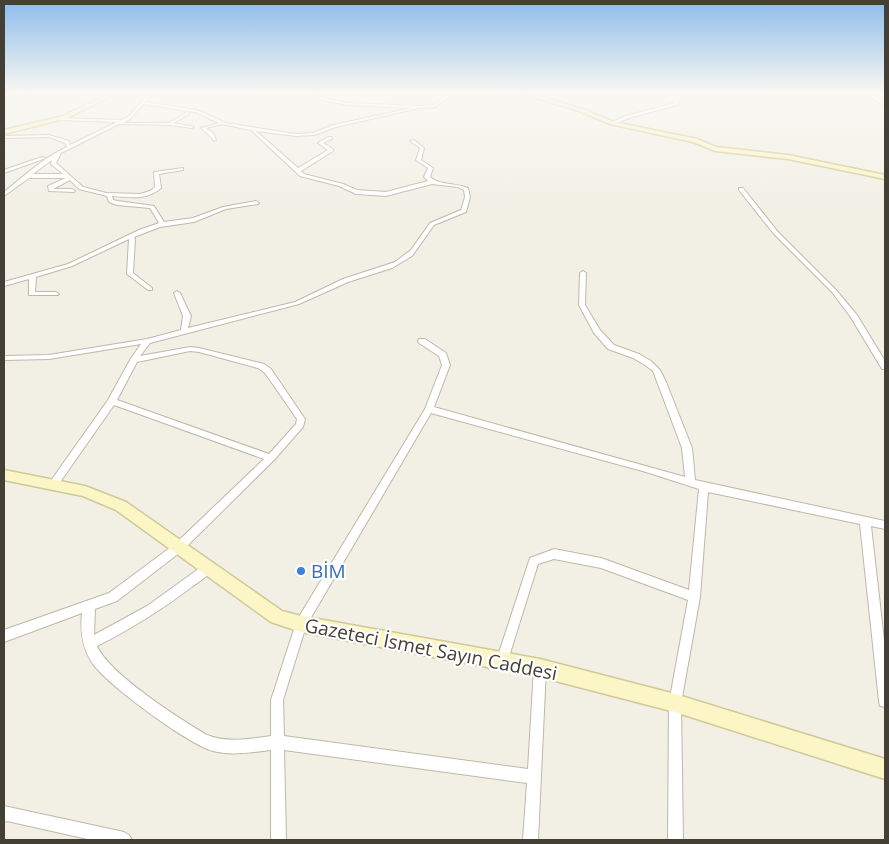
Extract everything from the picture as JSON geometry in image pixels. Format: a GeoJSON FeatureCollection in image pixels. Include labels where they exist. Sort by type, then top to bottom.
{"type":"FeatureCollection","features":[{"type":"Feature","properties":{"kind":"street"},"geometry":{"type":"LineString","coordinates":[[4,172],[59,152],[103,131]]}},
{"type":"Feature","properties":{"kind":"street"},"geometry":{"type":"LineString","coordinates":[[63,140],[113,131]]}},
{"type":"Feature","properties":{"kind":"street"},"geometry":{"type":"LineString","coordinates":[[208,131],[214,140]]}},
{"type":"Feature","properties":{"kind":"street"},"geometry":{"type":"LineString","coordinates":[[4,358],[49,357],[147,341],[316,297],[336,286],[392,266],[410,255],[431,225],[464,211],[466,189],[450,184],[432,182],[394,192],[376,194],[356,192],[341,185],[306,177],[297,171],[255,131]]}},
{"type":"Feature","properties":{"kind":"street"},"geometry":{"type":"LineString","coordinates":[[270,131],[308,135],[323,131]]}},
{"type":"Feature","properties":{"kind":"street"},"geometry":{"type":"LineString","coordinates":[[653,131],[695,140],[719,150],[788,157],[885,177]]}},
{"type":"Feature","properties":{"kind":"street"},"geometry":{"type":"LineString","coordinates":[[4,137],[49,136],[67,142],[69,147]]}},
{"type":"Feature","properties":{"kind":"street"},"geometry":{"type":"LineString","coordinates":[[297,171],[331,150],[320,143],[330,138]]}},
{"type":"Feature","properties":{"kind":"street"},"geometry":{"type":"LineString","coordinates":[[412,141],[422,148],[418,160],[430,168],[427,177],[432,182]]}},
{"type":"Feature","properties":{"kind":"street"},"geometry":{"type":"LineString","coordinates":[[4,194],[59,152]]}},
{"type":"Feature","properties":{"kind":"street"},"geometry":{"type":"LineString","coordinates":[[59,152],[53,163],[84,189],[107,194],[132,197],[151,193],[158,188],[156,173],[181,169]]}},
{"type":"Feature","properties":{"kind":"street"},"geometry":{"type":"LineString","coordinates":[[26,176],[56,175],[70,177]]}},
{"type":"Feature","properties":{"kind":"street"},"geometry":{"type":"LineString","coordinates":[[70,177],[50,187],[50,190],[72,191]]}},
{"type":"Feature","properties":{"kind":"street"},"geometry":{"type":"LineString","coordinates":[[741,189],[776,233],[834,291],[853,315],[885,366]]}},
{"type":"Feature","properties":{"kind":"street"},"geometry":{"type":"LineString","coordinates":[[107,194],[111,201],[117,203],[152,207],[163,224]]}},
{"type":"Feature","properties":{"kind":"street"},"geometry":{"type":"LineString","coordinates":[[4,284],[70,265],[130,236],[163,224],[194,220],[224,208],[256,203]]}},
{"type":"Feature","properties":{"kind":"street"},"geometry":{"type":"LineString","coordinates":[[130,236],[132,239],[130,274],[150,289]]}},
{"type":"Feature","properties":{"kind":"street"},"geometry":{"type":"LineString","coordinates":[[583,274],[582,305],[597,331],[611,348],[636,356],[656,370],[687,448],[690,483]]}},
{"type":"Feature","properties":{"kind":"street"},"geometry":{"type":"LineString","coordinates":[[33,275],[31,294],[56,294]]}},
{"type":"Feature","properties":{"kind":"street"},"geometry":{"type":"LineString","coordinates":[[177,293],[187,316],[184,332]]}},
{"type":"Feature","properties":{"kind":"street"},"geometry":{"type":"LineString","coordinates":[[53,485],[112,401],[134,360],[147,341]]}},
{"type":"Feature","properties":{"kind":"street"},"geometry":{"type":"LineString","coordinates":[[278,840],[278,700],[301,624],[429,409],[446,365],[443,355],[422,341]]}},
{"type":"Feature","properties":{"kind":"street"},"geometry":{"type":"LineString","coordinates":[[4,636],[113,597],[179,547],[271,458],[300,426],[301,418],[268,371],[262,366],[213,352],[190,349],[134,360]]}},
{"type":"Feature","properties":{"kind":"street"},"geometry":{"type":"LineString","coordinates":[[112,401],[271,458]]}},
{"type":"Feature","properties":{"kind":"street"},"geometry":{"type":"LineString","coordinates":[[429,409],[704,487],[885,525]]}},
{"type":"Feature","properties":{"kind":"street","name":"Gazeteci İsmet Sayın Caddesi"},"geometry":{"type":"LineString","coordinates":[[4,475],[85,491],[121,506],[277,617],[301,624],[540,668],[675,703],[885,769]]}},
{"type":"Feature","properties":{"kind":"street"},"geometry":{"type":"LineString","coordinates":[[675,840],[675,703],[694,597],[704,487]]}},
{"type":"Feature","properties":{"kind":"street"},"geometry":{"type":"LineString","coordinates":[[865,521],[885,701]]}},
{"type":"Feature","properties":{"kind":"street"},"geometry":{"type":"LineString","coordinates":[[502,662],[534,561],[554,554],[601,563],[694,597]]}},
{"type":"Feature","properties":{"kind":"street"},"geometry":{"type":"LineString","coordinates":[[89,644],[127,626],[171,597],[208,568]]}},
{"type":"Feature","properties":{"kind":"street"},"geometry":{"type":"LineString","coordinates":[[89,607],[86,629],[89,644],[97,660],[125,685],[187,730],[211,744],[253,745],[278,742],[535,777]]}},
{"type":"Feature","properties":{"kind":"street"},"geometry":{"type":"LineString","coordinates":[[531,840],[540,668]]}},
{"type":"Feature","properties":{"kind":"street"},"geometry":{"type":"LineString","coordinates":[[4,814],[116,839]]}},
{"type":"Feature","properties":{"kind":"place","name":"BİM"},"geometry":{"type":"Point","coordinates":[301,571]}}]}
